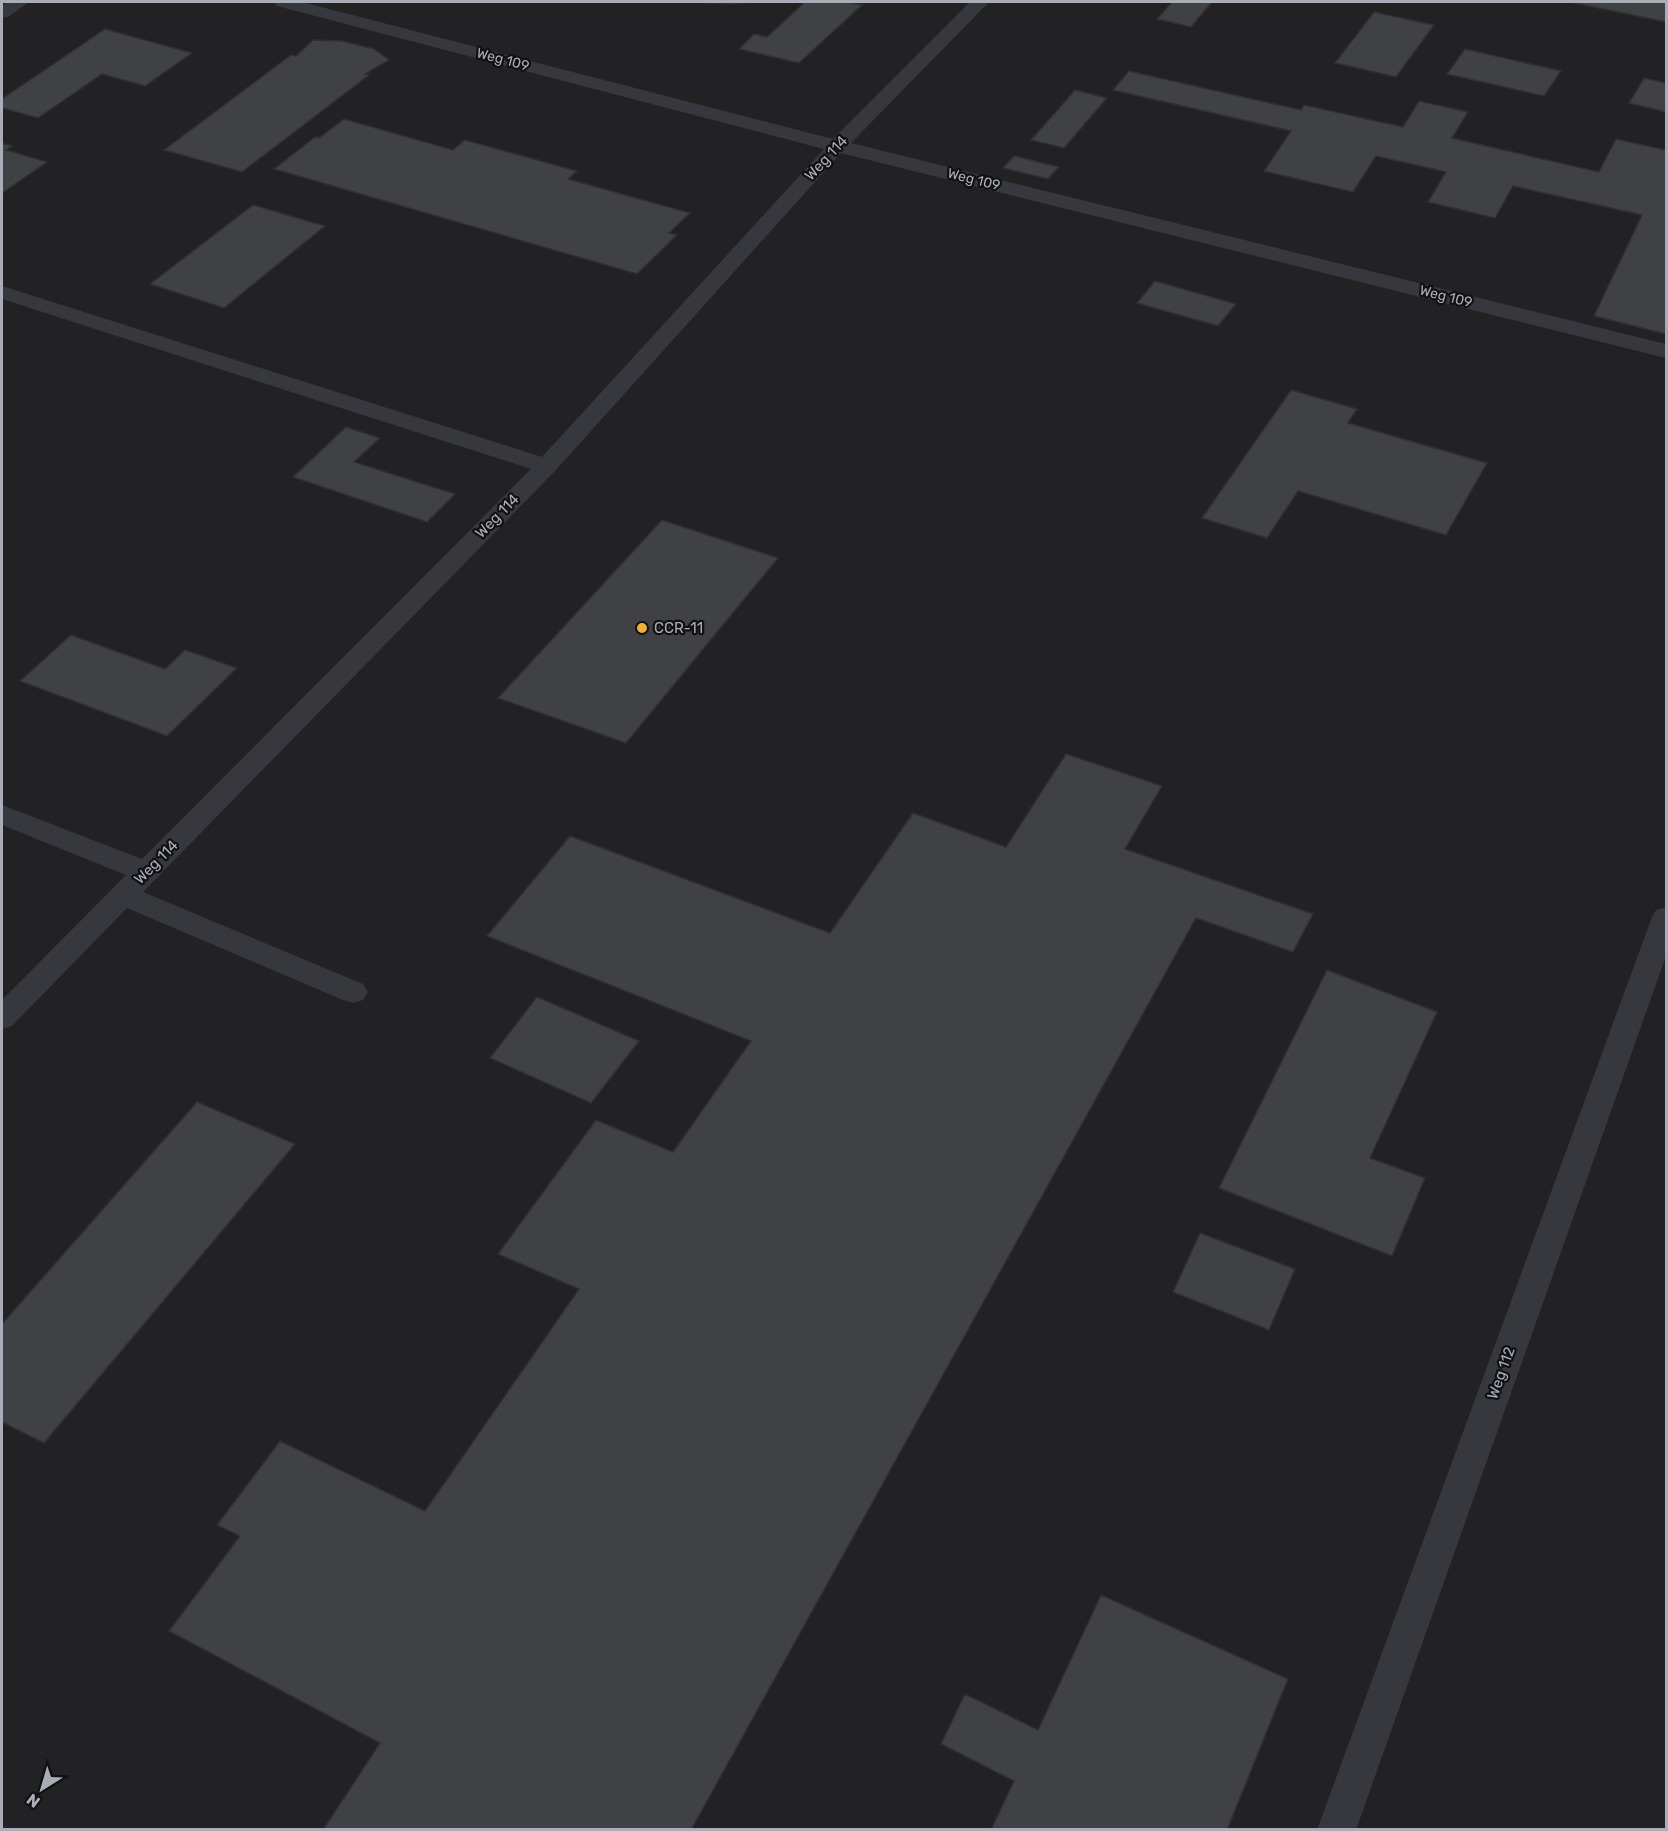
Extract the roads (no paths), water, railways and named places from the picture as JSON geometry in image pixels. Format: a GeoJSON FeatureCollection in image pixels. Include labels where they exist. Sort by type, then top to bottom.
{"type":"FeatureCollection","features":[{"type":"Feature","properties":{"kind":"lane"},"geometry":{"type":"LineString","coordinates":[[2,13],[20,2]]}},
{"type":"Feature","properties":{"kind":"lane","name":"Weg 109"},"geometry":{"type":"LineString","coordinates":[[283,2],[837,146],[1666,351]]}},
{"type":"Feature","properties":{"kind":"lane","name":"Weg 114"},"geometry":{"type":"LineString","coordinates":[[2,1018],[547,466],[837,146],[980,2]]}},
{"type":"Feature","properties":{"kind":"lane"},"geometry":{"type":"LineString","coordinates":[[2,292],[547,466]]}},
{"type":"Feature","properties":{"kind":"lane"},"geometry":{"type":"LineString","coordinates":[[2,814],[146,872]]}},
{"type":"Feature","properties":{"kind":"lane"},"geometry":{"type":"LineString","coordinates":[[123,895],[353,992]]}},
{"type":"Feature","properties":{"kind":"lane","name":"Weg 112"},"geometry":{"type":"LineString","coordinates":[[1336,1830],[1666,917]]}},
{"type":"Feature","properties":{"kind":"place","name":"CCR-11"},"geometry":{"type":"Point","coordinates":[642,628]}}]}
